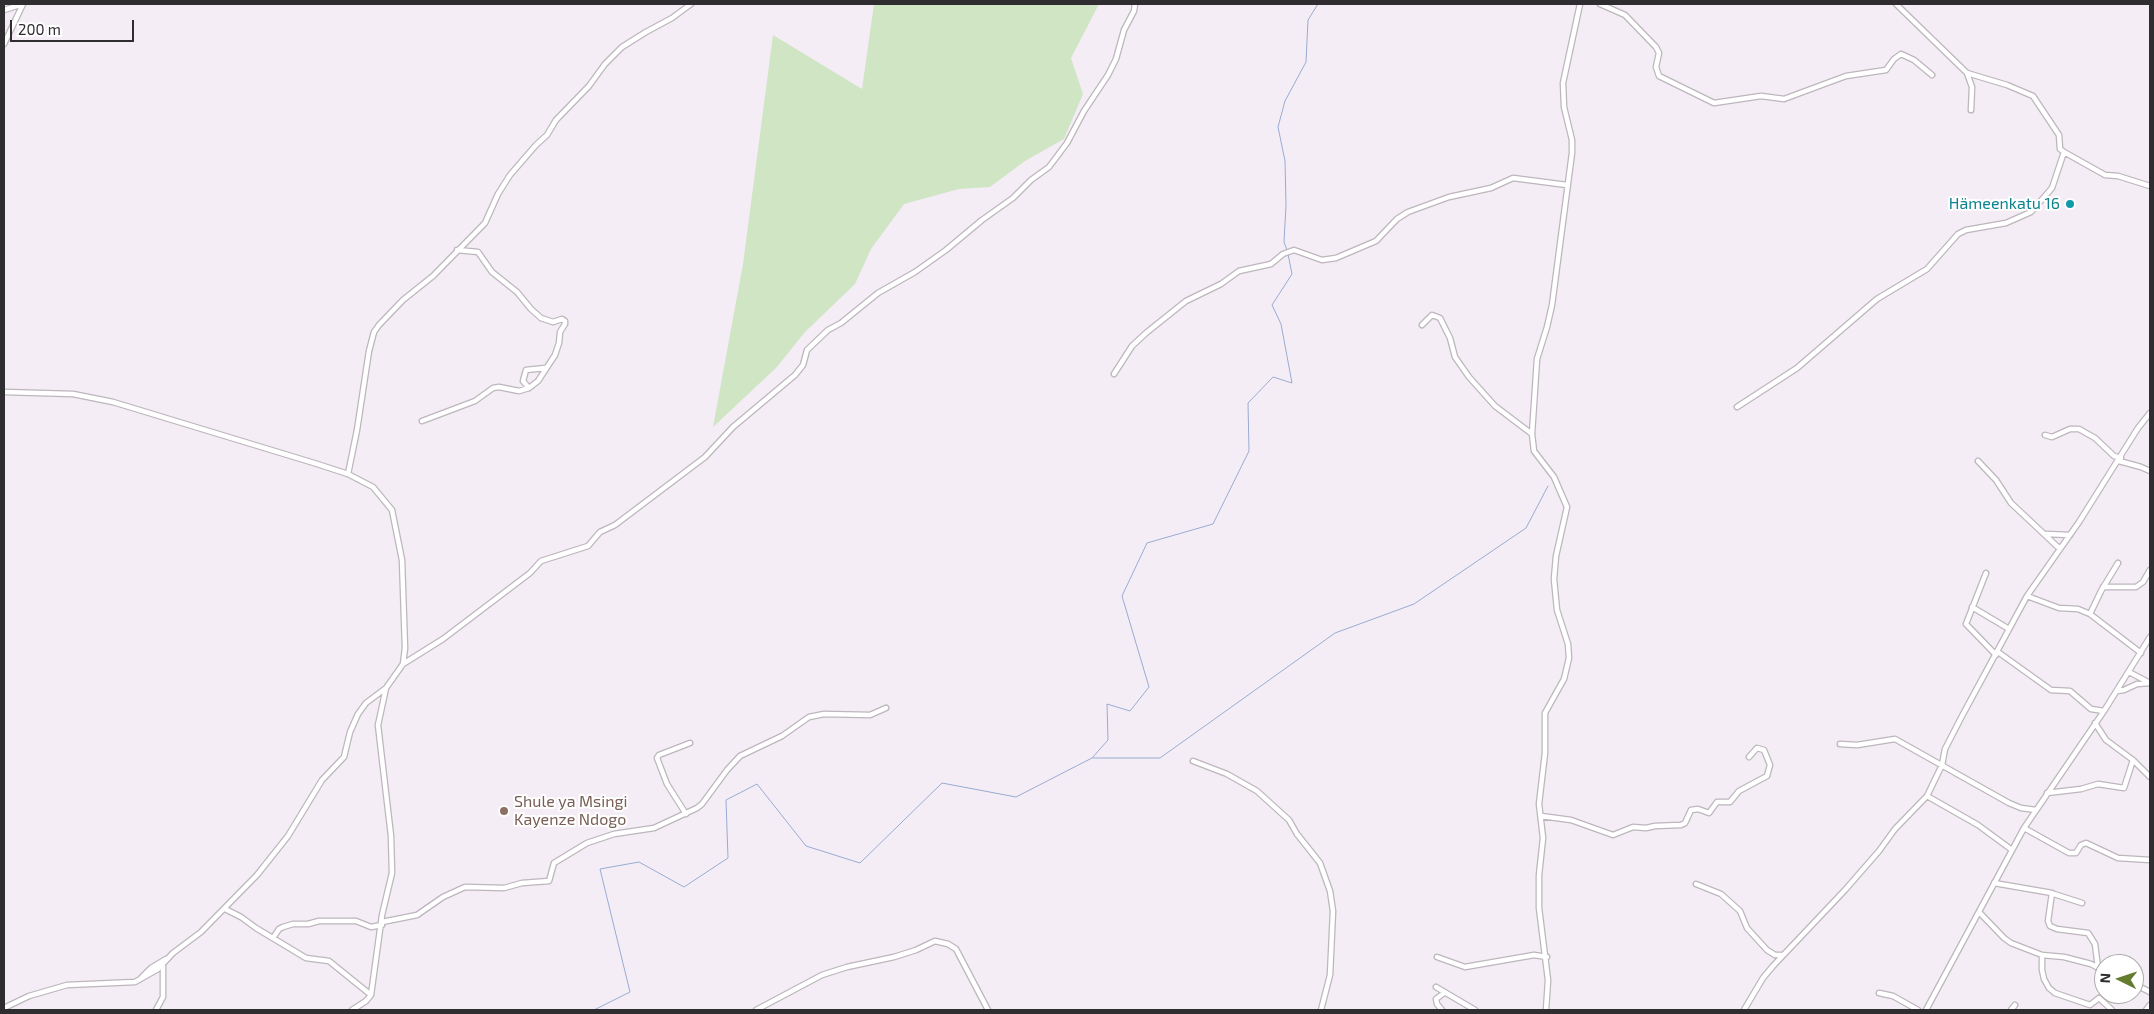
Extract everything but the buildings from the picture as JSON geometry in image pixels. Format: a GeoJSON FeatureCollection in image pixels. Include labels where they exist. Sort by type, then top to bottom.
{"type":"FeatureCollection","features":[{"type":"Feature","properties":{"kind":"street"},"geometry":{"type":"LineString","coordinates":[[4,10],[23,4]]}},
{"type":"Feature","properties":{"kind":"street"},"geometry":{"type":"LineString","coordinates":[[4,44],[23,4]]}},
{"type":"Feature","properties":{"kind":"street"},"geometry":{"type":"LineString","coordinates":[[348,474],[357,430],[368,350],[374,332],[397,306],[433,276],[485,223],[498,194],[510,175],[548,135],[556,120],[589,86],[605,64],[622,47],[692,4]]}},
{"type":"Feature","properties":{"kind":"street"},"geometry":{"type":"LineString","coordinates":[[139,981],[151,968],[169,957],[201,932],[263,868],[288,836],[322,780],[342,761],[346,753],[353,724],[363,707],[386,688],[403,664],[434,645],[542,562],[588,546],[600,532],[618,523],[706,457],[727,432],[795,375],[803,365],[807,350],[828,330],[840,324],[878,293],[919,269],[946,250],[1049,167],[1067,143],[1084,111],[1108,75],[1116,59],[1124,30],[1134,11],[1135,4]]}},
{"type":"Feature","properties":{"kind":"street"},"geometry":{"type":"LineString","coordinates":[[1546,1010],[1549,986],[1547,957],[1539,908],[1539,875],[1543,845],[1539,804],[1545,753],[1545,714],[1564,679],[1569,658],[1568,644],[1557,610],[1554,579],[1556,556],[1567,508],[1554,477],[1534,451],[1532,434],[1537,359],[1552,305],[1568,185],[1572,145],[1564,108],[1563,83],[1580,4]]}},
{"type":"Feature","properties":{"kind":"street"},"geometry":{"type":"LineString","coordinates":[[1600,4],[1625,15],[1656,47],[1659,53],[1656,67],[1659,76],[1714,103],[1761,96],[1784,99],[1846,76],[1886,70],[1894,58],[1901,54],[1905,54],[1914,60],[1932,75]]}},
{"type":"Feature","properties":{"kind":"street"},"geometry":{"type":"LineString","coordinates":[[1896,4],[1967,73],[1972,87],[1970,110]]}},
{"type":"Feature","properties":{"kind":"street"},"geometry":{"type":"LineString","coordinates":[[1967,73],[2007,85],[2033,96],[2059,135],[2060,148],[2064,152],[2105,175],[2118,176],[2150,186]]}},
{"type":"Feature","properties":{"kind":"street"},"geometry":{"type":"LineString","coordinates":[[1736,407],[1797,368],[1877,299],[1927,269],[1958,234],[1966,230],[2006,223],[2031,212],[2052,188],[2064,152]]}},
{"type":"Feature","properties":{"kind":"street"},"geometry":{"type":"LineString","coordinates":[[1114,374],[1132,346],[1146,333],[1186,301],[1221,284],[1239,271],[1271,264],[1287,252],[1294,250],[1322,260],[1336,258],[1376,241],[1397,218],[1408,212],[1449,197],[1491,188],[1514,178],[1568,185]]}},
{"type":"Feature","properties":{"kind":"street"},"geometry":{"type":"LineString","coordinates":[[422,421],[475,401],[493,388],[499,387],[519,391],[529,388],[538,381],[558,348],[559,335],[565,324],[564,320],[549,321],[541,318],[517,292],[492,272],[478,252],[457,250]]}},
{"type":"Feature","properties":{"kind":"street"},"geometry":{"type":"LineString","coordinates":[[1422,325],[1432,315],[1440,318],[1450,338],[1455,357],[1469,377],[1495,406],[1532,434]]}},
{"type":"Feature","properties":{"kind":"street"},"geometry":{"type":"LineString","coordinates":[[529,388],[523,381],[526,370],[545,368]]}},
{"type":"Feature","properties":{"kind":"street"},"geometry":{"type":"LineString","coordinates":[[4,392],[68,394],[113,402],[287,454],[348,474],[373,487],[392,510],[402,560],[402,613],[405,648],[403,664]]}},
{"type":"Feature","properties":{"kind":"street"},"geometry":{"type":"LineString","coordinates":[[1744,1010],[1763,978],[1845,890],[1879,851],[1894,829],[1927,796],[1942,764],[1946,749],[2027,596],[2070,535],[2138,428],[2150,414]]}},
{"type":"Feature","properties":{"kind":"street"},"geometry":{"type":"LineString","coordinates":[[2046,436],[2052,437],[2070,429],[2079,429],[2095,438],[2118,460],[2150,471]]}},
{"type":"Feature","properties":{"kind":"street"},"geometry":{"type":"LineString","coordinates":[[1978,461],[1996,480],[2011,503],[2060,549]]}},
{"type":"Feature","properties":{"kind":"street"},"geometry":{"type":"LineString","coordinates":[[2046,534],[2070,535]]}},
{"type":"Feature","properties":{"kind":"street"},"geometry":{"type":"LineString","coordinates":[[2090,614],[2103,587],[2118,563]]}},
{"type":"Feature","properties":{"kind":"street"},"geometry":{"type":"LineString","coordinates":[[2103,587],[2136,587],[2143,582],[2150,570]]}},
{"type":"Feature","properties":{"kind":"street"},"geometry":{"type":"LineString","coordinates":[[1986,573],[1966,624],[1997,653],[2051,690],[2070,691],[2091,709],[2104,711]]}},
{"type":"Feature","properties":{"kind":"street"},"geometry":{"type":"LineString","coordinates":[[2027,596],[2059,608],[2078,609],[2090,614],[2141,653]]}},
{"type":"Feature","properties":{"kind":"street"},"geometry":{"type":"LineString","coordinates":[[1972,608],[2009,629]]}},
{"type":"Feature","properties":{"kind":"street"},"geometry":{"type":"LineString","coordinates":[[1926,1010],[2024,828],[2104,711],[2150,637]]}},
{"type":"Feature","properties":{"kind":"street"},"geometry":{"type":"LineString","coordinates":[[2129,672],[2150,684]]}},
{"type":"Feature","properties":{"kind":"street"},"geometry":{"type":"LineString","coordinates":[[2117,691],[2134,685],[2150,684]]}},
{"type":"Feature","properties":{"kind":"street"},"geometry":{"type":"LineString","coordinates":[[352,1010],[372,995],[393,864],[392,836],[378,736],[380,712],[386,688]]}},
{"type":"Feature","properties":{"kind":"street"},"geometry":{"type":"LineString","coordinates":[[273,938],[279,929],[293,924],[308,924],[319,921],[356,921],[371,927],[417,915],[443,897],[465,887],[504,888],[522,882],[549,880],[554,863],[587,843],[614,834],[646,830],[686,814],[702,804],[713,787],[740,756],[782,736],[809,717],[824,714],[870,715],[886,708]]}},
{"type":"Feature","properties":{"kind":"street"},"geometry":{"type":"LineString","coordinates":[[2095,723],[2106,740],[2133,760],[2150,777]]}},
{"type":"Feature","properties":{"kind":"street"},"geometry":{"type":"LineString","coordinates":[[1840,744],[1857,745],[1895,739],[2009,803],[2021,808],[2036,810]]}},
{"type":"Feature","properties":{"kind":"street"},"geometry":{"type":"LineString","coordinates":[[686,814],[667,784],[657,758],[659,755],[690,743]]}},
{"type":"Feature","properties":{"kind":"street"},"geometry":{"type":"LineString","coordinates":[[1541,816],[1571,820],[1613,834],[1633,827],[1646,828],[1681,825],[1685,823],[1691,810],[1698,809],[1709,813],[1716,802],[1730,802],[1739,791],[1768,776],[1770,766],[1764,750],[1757,748],[1750,757]]}},
{"type":"Feature","properties":{"kind":"street"},"geometry":{"type":"LineString","coordinates":[[2047,793],[2081,790],[2098,784],[2124,788],[2133,760]]}},
{"type":"Feature","properties":{"kind":"street"},"geometry":{"type":"LineString","coordinates":[[1193,761],[1228,774],[1257,791],[1289,820],[1297,834],[1320,863],[1330,891],[1333,911],[1330,975],[1321,1010]]}},
{"type":"Feature","properties":{"kind":"street"},"geometry":{"type":"LineString","coordinates":[[1927,796],[1978,825],[2012,850]]}},
{"type":"Feature","properties":{"kind":"street"},"geometry":{"type":"LineString","coordinates":[[2024,828],[2069,853],[2076,853],[2081,845],[2086,843],[2118,858],[2150,860]]}},
{"type":"Feature","properties":{"kind":"street"},"geometry":{"type":"LineString","coordinates":[[1994,883],[2051,892],[2082,903]]}},
{"type":"Feature","properties":{"kind":"street"},"geometry":{"type":"LineString","coordinates":[[1696,884],[1721,894],[1740,911],[1747,928],[1767,950],[1775,955],[1783,955]]}},
{"type":"Feature","properties":{"kind":"street"},"geometry":{"type":"LineString","coordinates":[[2054,894],[2048,921],[2050,926],[2088,933],[2095,944],[2096,954]]}},
{"type":"Feature","properties":{"kind":"street"},"geometry":{"type":"LineString","coordinates":[[225,909],[242,917],[306,958],[329,961],[372,995]]}},
{"type":"Feature","properties":{"kind":"street"},"geometry":{"type":"LineString","coordinates":[[1979,912],[2004,938],[2042,955],[2064,957],[2094,967]]}},
{"type":"Feature","properties":{"kind":"street"},"geometry":{"type":"LineString","coordinates":[[756,1010],[822,975],[847,967],[906,954],[933,941],[948,944],[956,949],[988,1010]]}},
{"type":"Feature","properties":{"kind":"street"},"geometry":{"type":"LineString","coordinates":[[1437,957],[1465,967],[1534,955],[1547,957]]}},
{"type":"Feature","properties":{"kind":"street"},"geometry":{"type":"LineString","coordinates":[[2042,955],[2044,980],[2055,993],[2090,1005],[2100,998],[2112,1010]]}},
{"type":"Feature","properties":{"kind":"street"},"geometry":{"type":"LineString","coordinates":[[4,1008],[29,996],[67,985],[124,984],[139,981],[155,971],[169,957]]}},
{"type":"Feature","properties":{"kind":"street"},"geometry":{"type":"LineString","coordinates":[[156,1010],[163,998],[162,974],[164,962]]}},
{"type":"Feature","properties":{"kind":"street"},"geometry":{"type":"LineString","coordinates":[[155,971],[162,974]]}},
{"type":"Feature","properties":{"kind":"street"},"geometry":{"type":"LineString","coordinates":[[1436,987],[1474,1010]]}},
{"type":"Feature","properties":{"kind":"street"},"geometry":{"type":"LineString","coordinates":[[1442,1010],[1437,1004],[1436,999],[1444,993]]}},
{"type":"Feature","properties":{"kind":"street"},"geometry":{"type":"LineString","coordinates":[[1879,993],[1893,996],[1918,1010]]}},
{"type":"Feature","properties":{"kind":"street"},"geometry":{"type":"LineString","coordinates":[[1466,1004],[1466,1010]]}},
{"type":"Feature","properties":{"kind":"street"},"geometry":{"type":"LineString","coordinates":[[2011,1010],[2015,1005]]}},
{"type":"Feature","properties":{"kind":"street"},"geometry":{"type":"LineString","coordinates":[[2146,1010],[2150,1005]]}},
{"type":"Feature","properties":{"kind":"green space"},"geometry":{"type":"Polygon","coordinates":[[[874,4],[1099,4],[1071,58],[1083,94],[1064,139],[1025,161],[990,187],[959,189],[904,204],[871,249],[855,284],[805,332],[776,368],[713,427],[743,264],[773,35],[862,89],[874,4]]]}},
{"type":"Feature","properties":{"kind":"waterway"},"geometry":{"type":"LineString","coordinates":[[1287,250],[1284,242],[1286,205],[1285,161],[1278,127],[1285,101],[1306,62],[1308,20],[1318,4]]}},
{"type":"Feature","properties":{"kind":"waterway"},"geometry":{"type":"LineString","coordinates":[[594,1010],[630,992],[600,869],[639,862],[684,887],[728,858],[726,800],[757,784],[806,846],[860,863],[942,783],[1016,797],[1092,758],[1108,740],[1107,704],[1130,711],[1149,687],[1122,596],[1147,543],[1213,524],[1249,451],[1248,403],[1273,377],[1292,383],[1281,324],[1272,305],[1292,274],[1288,254]]}},
{"type":"Feature","properties":{"kind":"waterway"},"geometry":{"type":"LineString","coordinates":[[1093,758],[1160,758],[1335,633],[1414,604],[1526,528],[1548,486]]}},
{"type":"Feature","properties":{"kind":"place","name":"Hämeenkatu 16"},"geometry":{"type":"Point","coordinates":[2070,204]}},
{"type":"Feature","properties":{"kind":"place","name":"Shule ya Msingi Kayenze Ndogo"},"geometry":{"type":"Point","coordinates":[504,811]}}]}
